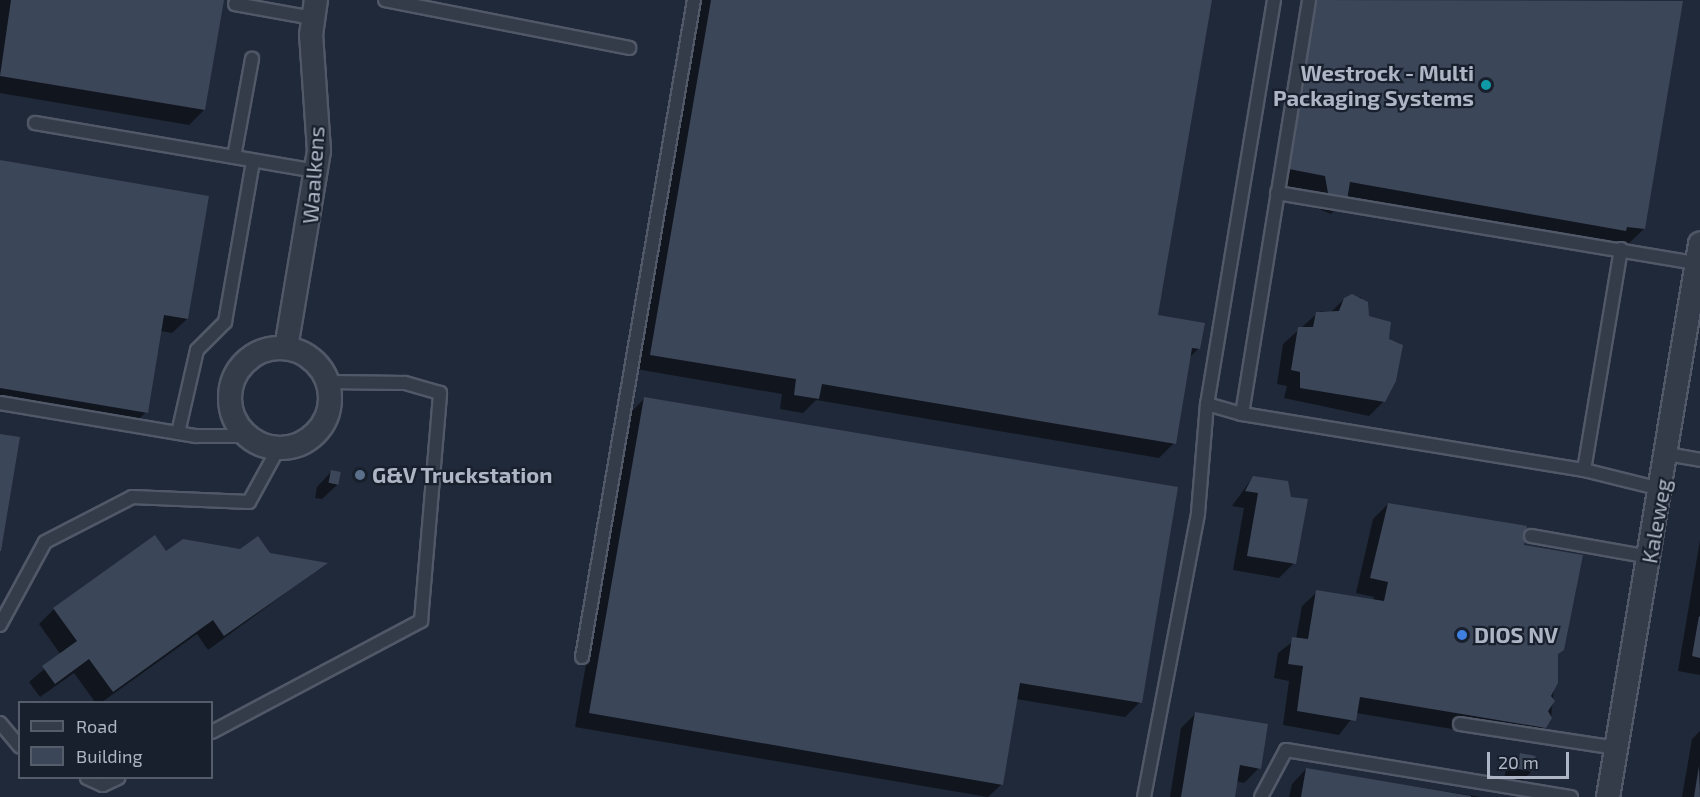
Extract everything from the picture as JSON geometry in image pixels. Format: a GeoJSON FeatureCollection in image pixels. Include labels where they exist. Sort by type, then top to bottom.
{"type":"FeatureCollection","features":[{"type":"Feature","properties":{"kind":"street","name":"Waalkens"},"geometry":{"type":"LineString","coordinates":[[286,348],[316,171],[314,9]]}},
{"type":"Feature","properties":{"kind":"street","name":"Kaleweg"},"geometry":{"type":"LineString","coordinates":[[1608,797],[1696,298],[1699,253]]}},
{"type":"Feature","properties":{"kind":"street"},"geometry":{"type":"LineString","coordinates":[[286,348],[308,356],[329,382],[332,398],[321,429],[294,447],[278,449],[247,436],[230,407],[236,374],[261,351],[286,348]]}},
{"type":"Feature","properties":{"kind":"lane"},"geometry":{"type":"LineString","coordinates":[[385,0],[629,48]]}},
{"type":"Feature","properties":{"kind":"lane"},"geometry":{"type":"LineString","coordinates":[[582,657],[694,0]]}},
{"type":"Feature","properties":{"kind":"lane"},"geometry":{"type":"LineString","coordinates":[[1144,797],[1198,513],[1207,404],[1274,0]]}},
{"type":"Feature","properties":{"kind":"lane"},"geometry":{"type":"LineString","coordinates":[[1242,414],[1310,0]]}},
{"type":"Feature","properties":{"kind":"lane"},"geometry":{"type":"LineString","coordinates":[[235,4],[314,9]]}},
{"type":"Feature","properties":{"kind":"lane"},"geometry":{"type":"LineString","coordinates":[[234,157],[252,59]]}},
{"type":"Feature","properties":{"kind":"lane"},"geometry":{"type":"LineString","coordinates":[[35,123],[316,171]]}},
{"type":"Feature","properties":{"kind":"lane"},"geometry":{"type":"LineString","coordinates":[[178,433],[197,350],[225,322],[253,160]]}},
{"type":"Feature","properties":{"kind":"lane"},"geometry":{"type":"LineString","coordinates":[[1277,193],[1621,249],[1699,253]]}},
{"type":"Feature","properties":{"kind":"lane"},"geometry":{"type":"LineString","coordinates":[[1584,470],[1621,249]]}},
{"type":"Feature","properties":{"kind":"lane"},"geometry":{"type":"LineString","coordinates":[[213,731],[421,621],[440,393],[404,383],[329,382]]}},
{"type":"Feature","properties":{"kind":"lane"},"geometry":{"type":"LineString","coordinates":[[0,403],[178,433],[247,436]]}},
{"type":"Feature","properties":{"kind":"lane"},"geometry":{"type":"LineString","coordinates":[[1207,404],[1242,414],[1584,470],[1661,489]]}},
{"type":"Feature","properties":{"kind":"lane"},"geometry":{"type":"LineString","coordinates":[[0,625],[45,542],[132,497],[249,502],[278,449]]}},
{"type":"Feature","properties":{"kind":"lane"},"geometry":{"type":"LineString","coordinates":[[1667,454],[1700,460]]}},
{"type":"Feature","properties":{"kind":"lane"},"geometry":{"type":"LineString","coordinates":[[1531,536],[1650,557]]}},
{"type":"Feature","properties":{"kind":"lane"},"geometry":{"type":"LineString","coordinates":[[0,723],[18,745]]}},
{"type":"Feature","properties":{"kind":"lane"},"geometry":{"type":"LineString","coordinates":[[1460,724],[1617,748]]}},
{"type":"Feature","properties":{"kind":"lane"},"geometry":{"type":"LineString","coordinates":[[1261,797],[1286,750],[1571,797]]}},
{"type":"Feature","properties":{"kind":"lane"},"geometry":{"type":"LineString","coordinates":[[91,779],[103,785],[114,779]]}},
{"type":"Feature","properties":{"kind":"building"},"geometry":{"type":"Polygon","coordinates":[[[11,0],[224,0],[205,110],[0,76],[11,0]]]}},
{"type":"Feature","properties":{"kind":"building"},"geometry":{"type":"Polygon","coordinates":[[[711,0],[1212,0],[1158,315],[1205,323],[1200,349],[1192,348],[1176,444],[822,384],[819,399],[794,395],[796,379],[650,355],[711,0]]]}},
{"type":"Feature","properties":{"kind":"building","name":"Westrock - Multi Packaging Systems"},"geometry":{"type":"Polygon","coordinates":[[[1316,0],[1683,1],[1645,229],[1627,227],[1626,231],[1350,182],[1347,200],[1328,193],[1325,176],[1289,169],[1316,0]]]}},
{"type":"Feature","properties":{"kind":"building"},"geometry":{"type":"Polygon","coordinates":[[[0,160],[209,196],[188,319],[164,315],[148,413],[0,388],[0,160]]]}},
{"type":"Feature","properties":{"kind":"building"},"geometry":{"type":"Polygon","coordinates":[[[1352,294],[1368,302],[1369,316],[1391,322],[1389,339],[1403,345],[1396,381],[1385,402],[1300,388],[1300,372],[1291,370],[1298,327],[1313,327],[1316,312],[1339,311],[1344,298],[1352,294]]]}},
{"type":"Feature","properties":{"kind":"building"},"geometry":{"type":"Polygon","coordinates":[[[644,397],[1178,487],[1142,703],[1020,683],[1003,785],[589,713],[644,397]]]}},
{"type":"Feature","properties":{"kind":"building"},"geometry":{"type":"Polygon","coordinates":[[[0,434],[20,437],[1,551],[0,551],[0,434]]]}},
{"type":"Feature","properties":{"kind":"building"},"geometry":{"type":"Polygon","coordinates":[[[331,470],[341,472],[338,485],[329,483],[331,470]]]}},
{"type":"Feature","properties":{"kind":"building"},"geometry":{"type":"Polygon","coordinates":[[[1253,476],[1288,481],[1291,497],[1308,499],[1296,564],[1247,556],[1258,493],[1245,491],[1253,476]]]}},
{"type":"Feature","properties":{"kind":"building"},"geometry":{"type":"Polygon","coordinates":[[[1388,503],[1527,526],[1524,545],[1583,555],[1564,650],[1558,654],[1558,683],[1551,696],[1555,701],[1548,711],[1552,718],[1546,728],[1360,697],[1356,721],[1297,711],[1303,666],[1288,664],[1292,637],[1308,639],[1316,590],[1384,601],[1388,582],[1370,578],[1388,503]]]}},
{"type":"Feature","properties":{"kind":"building"},"geometry":{"type":"Polygon","coordinates":[[[155,535],[166,551],[183,539],[240,549],[258,536],[270,553],[328,563],[224,636],[213,620],[113,692],[89,659],[55,684],[42,666],[77,641],[53,608],[155,535]]]}},
{"type":"Feature","properties":{"kind":"building"},"geometry":{"type":"Polygon","coordinates":[[[1700,617],[1700,658],[1692,656],[1700,617]]]}},
{"type":"Feature","properties":{"kind":"building"},"geometry":{"type":"Polygon","coordinates":[[[1195,712],[1268,724],[1261,769],[1240,765],[1235,797],[1181,797],[1195,712]]]}},
{"type":"Feature","properties":{"kind":"building"},"geometry":{"type":"Polygon","coordinates":[[[1520,753],[1536,756],[1533,772],[1517,769],[1520,753]]]}},
{"type":"Feature","properties":{"kind":"building"},"geometry":{"type":"Polygon","coordinates":[[[1699,766],[1700,797],[1694,797],[1699,766]]]}},
{"type":"Feature","properties":{"kind":"building"},"geometry":{"type":"Polygon","coordinates":[[[1306,768],[1471,796],[1471,797],[1301,797],[1306,768]]]}},
{"type":"Feature","properties":{"kind":"place","name":"Westrock - Multi Packaging Systems"},"geometry":{"type":"Point","coordinates":[1486,85]}},
{"type":"Feature","properties":{"kind":"place","name":"G&V Truckstation"},"geometry":{"type":"Point","coordinates":[360,475]}},
{"type":"Feature","properties":{"kind":"place","name":"DIOS NV"},"geometry":{"type":"Point","coordinates":[1462,635]}}]}
